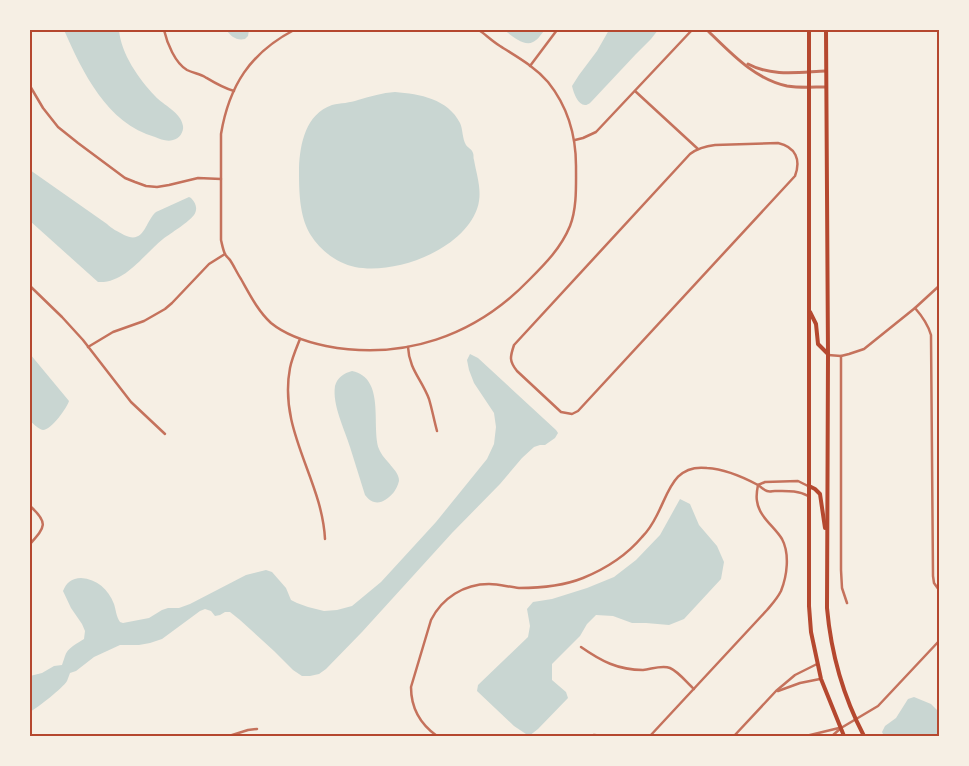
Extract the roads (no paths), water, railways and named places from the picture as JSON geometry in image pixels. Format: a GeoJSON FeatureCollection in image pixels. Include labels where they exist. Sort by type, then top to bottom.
{"type":"FeatureCollection","features":[{"type":"Feature","properties":{"kind":"main road"},"geometry":{"type":"LineString","coordinates":[[809,30],[809,606],[811,632],[821,679],[844,736]]}},
{"type":"Feature","properties":{"kind":"main road"},"geometry":{"type":"LineString","coordinates":[[826,30],[827,608],[829,630],[843,691],[864,736]]}},
{"type":"Feature","properties":{"kind":"main road"},"geometry":{"type":"LineString","coordinates":[[809,310],[816,324],[818,344],[828,355]]}},
{"type":"Feature","properties":{"kind":"main road"},"geometry":{"type":"LineString","coordinates":[[809,486],[815,488],[820,494],[827,540]]}},
{"type":"Feature","properties":{"kind":"street"},"geometry":{"type":"LineString","coordinates":[[164,30],[177,59],[186,69],[234,91]]}},
{"type":"Feature","properties":{"kind":"street"},"geometry":{"type":"LineString","coordinates":[[294,30],[258,54],[244,73],[226,110],[221,134],[221,240],[225,254],[258,308],[272,324],[300,339],[354,350],[382,350],[408,347],[444,337],[486,316],[513,296],[537,272],[555,252],[564,239],[570,225],[574,213],[576,179],[574,140],[563,105],[546,81],[530,66],[478,30]]}},
{"type":"Feature","properties":{"kind":"street"},"geometry":{"type":"LineString","coordinates":[[530,66],[557,30]]}},
{"type":"Feature","properties":{"kind":"street"},"geometry":{"type":"LineString","coordinates":[[574,140],[596,132],[692,30]]}},
{"type":"Feature","properties":{"kind":"street"},"geometry":{"type":"LineString","coordinates":[[707,30],[738,59],[762,77],[788,86],[826,87]]}},
{"type":"Feature","properties":{"kind":"street"},"geometry":{"type":"LineString","coordinates":[[738,59],[757,69],[767,71],[791,73],[826,71]]}},
{"type":"Feature","properties":{"kind":"street"},"geometry":{"type":"LineString","coordinates":[[30,86],[43,108],[58,127],[130,180],[146,186],[157,187],[198,178],[221,179]]}},
{"type":"Feature","properties":{"kind":"street"},"geometry":{"type":"LineString","coordinates":[[634,90],[698,149]]}},
{"type":"Feature","properties":{"kind":"street"},"geometry":{"type":"LineString","coordinates":[[784,144],[795,154],[798,163],[797,170],[794,176],[578,411],[572,414],[561,412],[517,372],[512,364],[510,355],[514,345],[690,154],[698,149],[715,145],[784,144]]}},
{"type":"Feature","properties":{"kind":"street"},"geometry":{"type":"LineString","coordinates":[[88,347],[113,332],[144,321],[165,309],[209,264],[225,254]]}},
{"type":"Feature","properties":{"kind":"street"},"geometry":{"type":"LineString","coordinates":[[30,286],[62,317],[88,347],[130,402],[165,434]]}},
{"type":"Feature","properties":{"kind":"street"},"geometry":{"type":"LineString","coordinates":[[828,355],[841,356],[864,349],[939,286]]}},
{"type":"Feature","properties":{"kind":"street"},"geometry":{"type":"LineString","coordinates":[[914,308],[926,321],[931,335],[933,576],[934,583],[939,590]]}},
{"type":"Feature","properties":{"kind":"street"},"geometry":{"type":"LineString","coordinates":[[300,339],[290,366],[289,410],[294,431],[322,515],[325,539]]}},
{"type":"Feature","properties":{"kind":"street"},"geometry":{"type":"LineString","coordinates":[[408,347],[410,364],[428,399],[436,431]]}},
{"type":"Feature","properties":{"kind":"street"},"geometry":{"type":"LineString","coordinates":[[841,356],[841,570],[842,588],[847,603]]}},
{"type":"Feature","properties":{"kind":"street"},"geometry":{"type":"LineString","coordinates":[[437,736],[420,721],[412,704],[411,687],[435,611],[452,595],[470,586],[481,584],[518,588],[550,587],[594,573],[618,559],[638,542],[653,522],[675,479],[692,468],[714,469],[730,473],[767,491],[804,493],[809,497]]}},
{"type":"Feature","properties":{"kind":"street"},"geometry":{"type":"LineString","coordinates":[[758,485],[764,482],[798,481],[809,486]]}},
{"type":"Feature","properties":{"kind":"street"},"geometry":{"type":"LineString","coordinates":[[650,736],[775,601],[783,585],[787,561],[785,548],[778,534],[760,510],[757,501],[758,485]]}},
{"type":"Feature","properties":{"kind":"street"},"geometry":{"type":"LineString","coordinates":[[30,506],[41,517],[43,524],[42,531],[30,544]]}},
{"type":"Feature","properties":{"kind":"street"},"geometry":{"type":"LineString","coordinates":[[806,736],[840,728],[871,711],[884,700],[939,641]]}},
{"type":"Feature","properties":{"kind":"street"},"geometry":{"type":"LineString","coordinates":[[581,647],[613,666],[644,670],[668,667],[694,689]]}},
{"type":"Feature","properties":{"kind":"street"},"geometry":{"type":"LineString","coordinates":[[734,736],[776,691],[795,675],[818,664]]}},
{"type":"Feature","properties":{"kind":"street"},"geometry":{"type":"LineString","coordinates":[[776,691],[800,683],[821,679]]}},
{"type":"Feature","properties":{"kind":"street"},"geometry":{"type":"LineString","coordinates":[[832,736],[840,728]]}},
{"type":"Feature","properties":{"kind":"street"},"geometry":{"type":"LineString","coordinates":[[229,736],[257,729]]}},
{"type":"Feature","properties":{"kind":"street"},"geometry":{"type":"LineString","coordinates":[[591,736],[605,736]]}}]}
